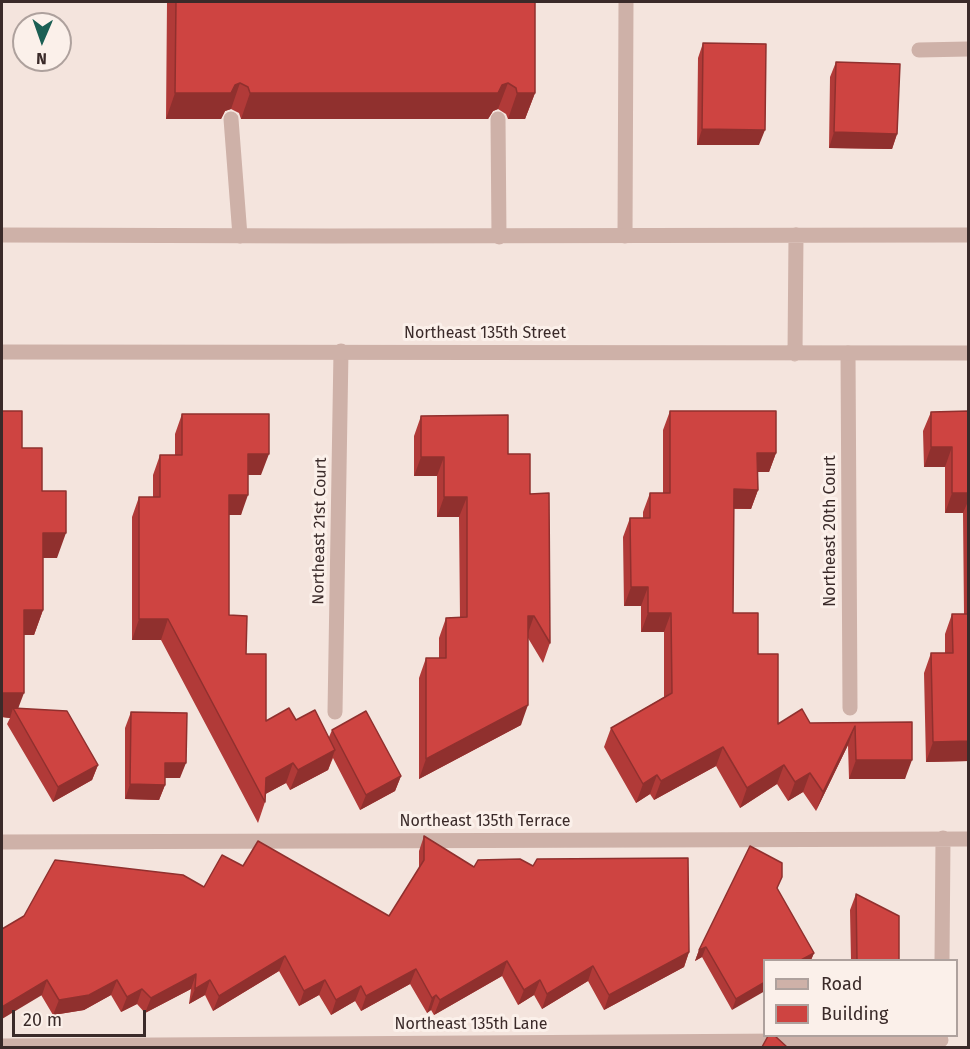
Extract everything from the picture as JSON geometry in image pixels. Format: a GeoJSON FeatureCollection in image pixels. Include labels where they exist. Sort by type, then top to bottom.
{"type":"FeatureCollection","features":[{"type":"Feature","properties":{"kind":"street"},"geometry":{"type":"LineString","coordinates":[[625,236],[626,2]]}},
{"type":"Feature","properties":{"kind":"street"},"geometry":{"type":"LineString","coordinates":[[919,50],[969,49]]}},
{"type":"Feature","properties":{"kind":"street"},"geometry":{"type":"LineString","coordinates":[[231,119],[240,236]]}},
{"type":"Feature","properties":{"kind":"street"},"geometry":{"type":"LineString","coordinates":[[498,119],[499,237]]}},
{"type":"Feature","properties":{"kind":"street"},"geometry":{"type":"LineString","coordinates":[[2,235],[499,237],[969,235]]}},
{"type":"Feature","properties":{"kind":"street"},"geometry":{"type":"LineString","coordinates":[[795,354],[796,235]]}},
{"type":"Feature","properties":{"kind":"street","name":"Northeast 21st Court"},"geometry":{"type":"LineString","coordinates":[[335,712],[341,351]]}},
{"type":"Feature","properties":{"kind":"street","name":"Northeast 135th Street"},"geometry":{"type":"LineString","coordinates":[[2,352],[969,353]]}},
{"type":"Feature","properties":{"kind":"street","name":"Northeast 20th Court"},"geometry":{"type":"LineString","coordinates":[[848,353],[850,708]]}},
{"type":"Feature","properties":{"kind":"street"},"geometry":{"type":"LineString","coordinates":[[942,959],[943,838]]}},
{"type":"Feature","properties":{"kind":"street","name":"Northeast 135th Terrace"},"geometry":{"type":"LineString","coordinates":[[2,842],[969,839]]}},
{"type":"Feature","properties":{"kind":"street","name":"Northeast 135th Lane"},"geometry":{"type":"LineString","coordinates":[[2,1046],[941,1041]]}},
{"type":"Feature","properties":{"kind":"building"},"geometry":{"type":"Polygon","coordinates":[[[176,2],[535,2],[535,93],[517,93],[516,88],[508,83],[502,85],[498,93],[250,93],[248,87],[240,83],[235,85],[231,93],[175,93],[176,2]]]}},
{"type":"Feature","properties":{"kind":"building"},"geometry":{"type":"Polygon","coordinates":[[[703,43],[766,44],[765,130],[702,129],[703,43]]]}},
{"type":"Feature","properties":{"kind":"building"},"geometry":{"type":"Polygon","coordinates":[[[836,62],[900,64],[897,134],[834,132],[836,62]]]}},
{"type":"Feature","properties":{"kind":"building"},"geometry":{"type":"Polygon","coordinates":[[[2,411],[22,411],[22,448],[42,448],[42,491],[66,491],[66,533],[43,533],[43,610],[24,610],[24,693],[2,693],[2,411]]]}},
{"type":"Feature","properties":{"kind":"building"},"geometry":{"type":"Polygon","coordinates":[[[670,411],[776,411],[776,453],[757,453],[758,490],[734,489],[733,613],[758,613],[758,654],[778,654],[778,724],[802,709],[810,723],[912,722],[912,760],[856,760],[855,726],[823,792],[810,773],[795,782],[784,765],[747,788],[723,747],[661,781],[657,775],[643,784],[611,728],[672,693],[671,613],[648,613],[648,587],[631,587],[630,518],[650,518],[650,493],[670,493],[670,411]]]}},
{"type":"Feature","properties":{"kind":"building"},"geometry":{"type":"Polygon","coordinates":[[[969,411],[969,493],[952,493],[952,447],[931,447],[931,412],[969,411]]]}},
{"type":"Feature","properties":{"kind":"building"},"geometry":{"type":"Polygon","coordinates":[[[182,414],[269,414],[269,454],[248,454],[248,495],[229,495],[229,615],[247,616],[246,654],[266,654],[266,721],[289,708],[296,720],[315,710],[335,750],[298,770],[293,763],[266,778],[265,802],[168,619],[139,619],[139,497],[160,497],[160,455],[182,455],[182,414]]]}},
{"type":"Feature","properties":{"kind":"building"},"geometry":{"type":"Polygon","coordinates":[[[508,415],[508,454],[530,454],[530,494],[549,493],[550,643],[534,616],[528,616],[528,705],[426,759],[426,658],[446,658],[446,618],[467,617],[467,497],[444,497],[444,457],[421,457],[421,416],[508,415]]]}},
{"type":"Feature","properties":{"kind":"building"},"geometry":{"type":"Polygon","coordinates":[[[952,614],[969,614],[969,741],[933,742],[931,653],[953,653],[952,614]]]}},
{"type":"Feature","properties":{"kind":"building"},"geometry":{"type":"Polygon","coordinates":[[[13,708],[67,711],[98,765],[58,787],[13,708]]]}},
{"type":"Feature","properties":{"kind":"building"},"geometry":{"type":"Polygon","coordinates":[[[366,711],[401,776],[366,795],[332,730],[366,711]]]}},
{"type":"Feature","properties":{"kind":"building"},"geometry":{"type":"Polygon","coordinates":[[[131,712],[187,713],[186,763],[165,763],[165,785],[130,784],[131,712]]]}},
{"type":"Feature","properties":{"kind":"building"},"geometry":{"type":"Polygon","coordinates":[[[424,836],[474,867],[478,860],[520,859],[533,866],[537,859],[688,858],[689,952],[609,995],[593,966],[547,994],[540,980],[524,990],[507,961],[440,1000],[436,995],[432,998],[416,969],[366,996],[361,986],[336,1000],[325,980],[304,991],[285,956],[219,996],[210,980],[195,989],[196,974],[151,998],[142,989],[127,997],[117,980],[89,995],[59,1000],[47,980],[2,1007],[2,929],[24,916],[55,860],[183,875],[204,887],[222,855],[243,866],[258,841],[389,916],[424,860],[424,836]]]}},
{"type":"Feature","properties":{"kind":"building"},"geometry":{"type":"Polygon","coordinates":[[[750,846],[782,863],[782,877],[777,888],[814,953],[803,959],[763,959],[763,983],[736,999],[706,947],[699,950],[750,846]]]}},
{"type":"Feature","properties":{"kind":"building"},"geometry":{"type":"Polygon","coordinates":[[[856,894],[899,916],[899,959],[857,959],[856,894]]]}},
{"type":"Feature","properties":{"kind":"building"},"geometry":{"type":"Polygon","coordinates":[[[767,1037],[776,1037],[787,1047],[762,1047],[767,1037]]]}}]}
